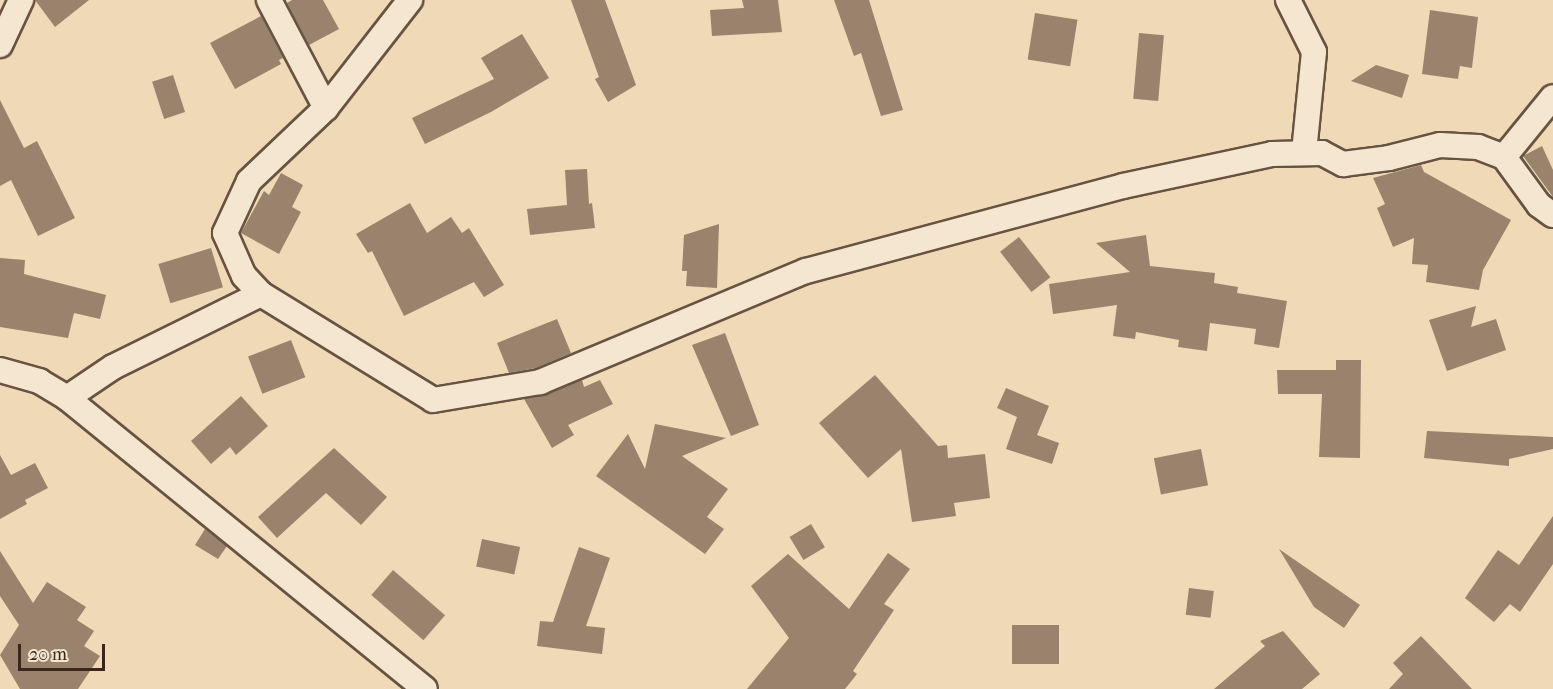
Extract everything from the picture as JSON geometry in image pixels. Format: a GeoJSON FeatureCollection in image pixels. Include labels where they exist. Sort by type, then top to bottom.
{"type":"FeatureCollection","features":[{"type":"Feature","properties":{"kind":"street"},"geometry":{"type":"LineString","coordinates":[[0,45],[21,0]]}},
{"type":"Feature","properties":{"kind":"street"},"geometry":{"type":"LineString","coordinates":[[269,0],[326,108]]}},
{"type":"Feature","properties":{"kind":"street"},"geometry":{"type":"LineString","coordinates":[[410,0],[326,108],[249,182],[225,233],[244,276],[261,294],[433,400],[540,382],[806,272],[1123,186],[1272,154],[1322,153],[1343,164],[1389,158],[1440,145],[1478,147],[1504,158],[1539,205],[1553,215]]}},
{"type":"Feature","properties":{"kind":"street"},"geometry":{"type":"LineString","coordinates":[[1288,0],[1314,52],[1304,153]]}},
{"type":"Feature","properties":{"kind":"street"},"geometry":{"type":"LineString","coordinates":[[1504,158],[1553,97]]}},
{"type":"Feature","properties":{"kind":"street"},"geometry":{"type":"LineString","coordinates":[[67,398],[113,367],[261,294]]}},
{"type":"Feature","properties":{"kind":"street"},"geometry":{"type":"LineString","coordinates":[[0,370],[39,381],[67,398],[425,689]]}},
{"type":"Feature","properties":{"kind":"building"},"geometry":{"type":"Polygon","coordinates":[[[35,0],[89,0],[55,27],[35,0]]]}},
{"type":"Feature","properties":{"kind":"building"},"geometry":{"type":"Polygon","coordinates":[[[292,0],[323,0],[339,29],[309,45],[287,3],[292,0]]]}},
{"type":"Feature","properties":{"kind":"building"},"geometry":{"type":"Polygon","coordinates":[[[571,0],[605,0],[636,85],[608,102],[595,79],[599,77],[571,0]]]}},
{"type":"Feature","properties":{"kind":"building"},"geometry":{"type":"Polygon","coordinates":[[[742,0],[778,0],[782,32],[712,36],[710,10],[744,8],[742,0]]]}},
{"type":"Feature","properties":{"kind":"building"},"geometry":{"type":"Polygon","coordinates":[[[834,0],[869,0],[903,110],[881,116],[861,53],[854,56],[834,0]]]}},
{"type":"Feature","properties":{"kind":"building"},"geometry":{"type":"Polygon","coordinates":[[[1430,10],[1478,17],[1472,68],[1460,66],[1458,79],[1422,74],[1430,10]]]}},
{"type":"Feature","properties":{"kind":"building"},"geometry":{"type":"Polygon","coordinates":[[[1035,13],[1077,20],[1070,66],[1028,59],[1035,13]]]}},
{"type":"Feature","properties":{"kind":"building"},"geometry":{"type":"Polygon","coordinates":[[[261,16],[283,58],[279,60],[281,64],[235,89],[210,43],[261,16]]]}},
{"type":"Feature","properties":{"kind":"building"},"geometry":{"type":"Polygon","coordinates":[[[1139,33],[1164,35],[1158,101],[1133,99],[1139,33]]]}},
{"type":"Feature","properties":{"kind":"building"},"geometry":{"type":"Polygon","coordinates":[[[522,34],[549,78],[491,112],[425,144],[412,118],[494,79],[481,58],[522,34]]]}},
{"type":"Feature","properties":{"kind":"building"},"geometry":{"type":"Polygon","coordinates":[[[1376,65],[1409,75],[1402,98],[1351,81],[1376,65]]]}},
{"type":"Feature","properties":{"kind":"building"},"geometry":{"type":"Polygon","coordinates":[[[173,75],[185,112],[164,119],[152,82],[173,75]]]}},
{"type":"Feature","properties":{"kind":"building"},"geometry":{"type":"Polygon","coordinates":[[[0,100],[24,148],[37,141],[75,218],[38,236],[11,180],[0,186],[0,100]]]}},
{"type":"Feature","properties":{"kind":"building"},"geometry":{"type":"Polygon","coordinates":[[[1542,146],[1553,170],[1553,197],[1523,156],[1542,146]]]}},
{"type":"Feature","properties":{"kind":"building"},"geometry":{"type":"Polygon","coordinates":[[[1421,165],[1424,172],[1511,220],[1483,270],[1479,290],[1426,282],[1428,265],[1412,264],[1414,238],[1393,247],[1377,208],[1385,204],[1373,178],[1421,165]]]}},
{"type":"Feature","properties":{"kind":"building"},"geometry":{"type":"Polygon","coordinates":[[[587,169],[589,204],[592,203],[595,228],[530,235],[527,209],[567,205],[565,170],[587,169]]]}},
{"type":"Feature","properties":{"kind":"building"},"geometry":{"type":"Polygon","coordinates":[[[281,173],[303,185],[292,207],[301,212],[279,254],[241,233],[264,191],[269,195],[281,173]]]}},
{"type":"Feature","properties":{"kind":"building"},"geometry":{"type":"Polygon","coordinates":[[[410,203],[427,233],[451,217],[462,233],[469,228],[504,285],[484,297],[474,282],[404,316],[372,251],[368,253],[356,234],[410,203]]]}},
{"type":"Feature","properties":{"kind":"building"},"geometry":{"type":"Polygon","coordinates":[[[719,224],[717,288],[686,286],[687,271],[682,271],[684,235],[719,224]]]}},
{"type":"Feature","properties":{"kind":"building"},"geometry":{"type":"Polygon","coordinates":[[[1146,235],[1150,266],[1215,273],[1214,283],[1238,287],[1237,293],[1287,301],[1279,348],[1254,344],[1256,329],[1210,323],[1207,351],[1178,347],[1179,340],[1136,332],[1135,339],[1113,336],[1117,305],[1053,314],[1049,284],[1130,272],[1096,243],[1146,235]]]}},
{"type":"Feature","properties":{"kind":"building"},"geometry":{"type":"Polygon","coordinates":[[[1019,237],[1050,277],[1031,292],[1000,252],[1019,237]]]}},
{"type":"Feature","properties":{"kind":"building"},"geometry":{"type":"Polygon","coordinates":[[[211,248],[223,287],[170,303],[158,264],[211,248]]]}},
{"type":"Feature","properties":{"kind":"building"},"geometry":{"type":"Polygon","coordinates":[[[0,258],[25,260],[24,274],[106,295],[100,319],[74,313],[68,338],[0,327],[0,258]]]}},
{"type":"Feature","properties":{"kind":"building"},"geometry":{"type":"Polygon","coordinates":[[[1476,306],[1471,327],[1496,319],[1506,350],[1447,371],[1429,320],[1476,306]]]}},
{"type":"Feature","properties":{"kind":"building"},"geometry":{"type":"Polygon","coordinates":[[[557,319],[571,353],[536,368],[509,373],[497,343],[557,319]]]}},
{"type":"Feature","properties":{"kind":"building"},"geometry":{"type":"Polygon","coordinates":[[[725,333],[759,425],[731,436],[692,345],[725,333]]]}},
{"type":"Feature","properties":{"kind":"building"},"geometry":{"type":"Polygon","coordinates":[[[291,340],[305,377],[262,394],[248,356],[291,340]]]}},
{"type":"Feature","properties":{"kind":"building"},"geometry":{"type":"Polygon","coordinates":[[[1336,360],[1361,360],[1360,458],[1319,457],[1322,394],[1278,394],[1277,370],[1336,370],[1336,360]]]}},
{"type":"Feature","properties":{"kind":"building"},"geometry":{"type":"Polygon","coordinates":[[[875,375],[938,446],[947,445],[948,458],[985,454],[990,498],[954,503],[956,516],[912,522],[901,449],[868,478],[819,423],[875,375]]]}},
{"type":"Feature","properties":{"kind":"building"},"geometry":{"type":"Polygon","coordinates":[[[582,380],[584,387],[600,380],[613,404],[568,425],[574,435],[552,448],[524,399],[545,395],[582,380]]]}},
{"type":"Feature","properties":{"kind":"building"},"geometry":{"type":"Polygon","coordinates":[[[1006,388],[1049,406],[1037,435],[1059,443],[1052,464],[1006,449],[1017,417],[997,408],[1006,388]]]}},
{"type":"Feature","properties":{"kind":"building"},"geometry":{"type":"Polygon","coordinates":[[[241,396],[268,426],[236,455],[230,447],[211,464],[191,441],[241,396]]]}},
{"type":"Feature","properties":{"kind":"building"},"geometry":{"type":"Polygon","coordinates":[[[655,424],[726,438],[682,456],[728,489],[707,517],[724,529],[705,554],[596,476],[628,434],[645,469],[655,424]]]}},
{"type":"Feature","properties":{"kind":"building"},"geometry":{"type":"Polygon","coordinates":[[[1427,431],[1553,437],[1553,449],[1509,459],[1509,466],[1424,458],[1427,431]]]}},
{"type":"Feature","properties":{"kind":"building"},"geometry":{"type":"Polygon","coordinates":[[[334,448],[387,497],[361,525],[326,493],[277,538],[258,517],[334,448]]]}},
{"type":"Feature","properties":{"kind":"building"},"geometry":{"type":"Polygon","coordinates":[[[1201,449],[1208,485],[1161,494],[1154,458],[1201,449]]]}},
{"type":"Feature","properties":{"kind":"building"},"geometry":{"type":"Polygon","coordinates":[[[0,455],[11,475],[35,463],[48,488],[25,500],[27,504],[0,519],[0,455]]]}},
{"type":"Feature","properties":{"kind":"building"},"geometry":{"type":"Polygon","coordinates":[[[1553,516],[1553,564],[1520,612],[1510,604],[1494,622],[1465,598],[1498,550],[1519,565],[1553,516]]]}},
{"type":"Feature","properties":{"kind":"building"},"geometry":{"type":"Polygon","coordinates":[[[811,524],[825,547],[803,560],[790,537],[811,524]]]}},
{"type":"Feature","properties":{"kind":"building"},"geometry":{"type":"Polygon","coordinates":[[[205,529],[227,546],[218,559],[195,545],[205,529]]]}},
{"type":"Feature","properties":{"kind":"building"},"geometry":{"type":"Polygon","coordinates":[[[482,539],[520,547],[514,574],[476,566],[482,539]]]}},
{"type":"Feature","properties":{"kind":"building"},"geometry":{"type":"Polygon","coordinates":[[[579,547],[610,558],[586,626],[605,628],[602,654],[537,646],[540,621],[553,622],[579,547]]]}},
{"type":"Feature","properties":{"kind":"building"},"geometry":{"type":"Polygon","coordinates":[[[1279,549],[1360,605],[1344,628],[1314,607],[1279,549]]]}},
{"type":"Feature","properties":{"kind":"building"},"geometry":{"type":"Polygon","coordinates":[[[0,551],[33,603],[47,582],[86,607],[77,620],[94,631],[84,646],[100,656],[78,689],[20,689],[0,655],[19,625],[0,596],[0,551]]]}},
{"type":"Feature","properties":{"kind":"building"},"geometry":{"type":"Polygon","coordinates":[[[888,553],[910,569],[884,604],[894,610],[853,671],[857,674],[845,689],[747,689],[789,638],[751,586],[788,554],[849,609],[888,553]]]}},
{"type":"Feature","properties":{"kind":"building"},"geometry":{"type":"Polygon","coordinates":[[[393,570],[445,615],[423,640],[371,595],[393,570]]]}},
{"type":"Feature","properties":{"kind":"building"},"geometry":{"type":"Polygon","coordinates":[[[1189,588],[1214,591],[1211,618],[1186,615],[1189,588]]]}},
{"type":"Feature","properties":{"kind":"building"},"geometry":{"type":"Polygon","coordinates":[[[1012,625],[1059,625],[1059,664],[1012,664],[1012,625]]]}},
{"type":"Feature","properties":{"kind":"building"},"geometry":{"type":"Polygon","coordinates":[[[1283,631],[1320,674],[1302,689],[1214,689],[1265,646],[1260,641],[1283,631]]]}},
{"type":"Feature","properties":{"kind":"building"},"geometry":{"type":"Polygon","coordinates":[[[1421,636],[1472,689],[1389,689],[1403,674],[1393,663],[1421,636]]]}}]}
